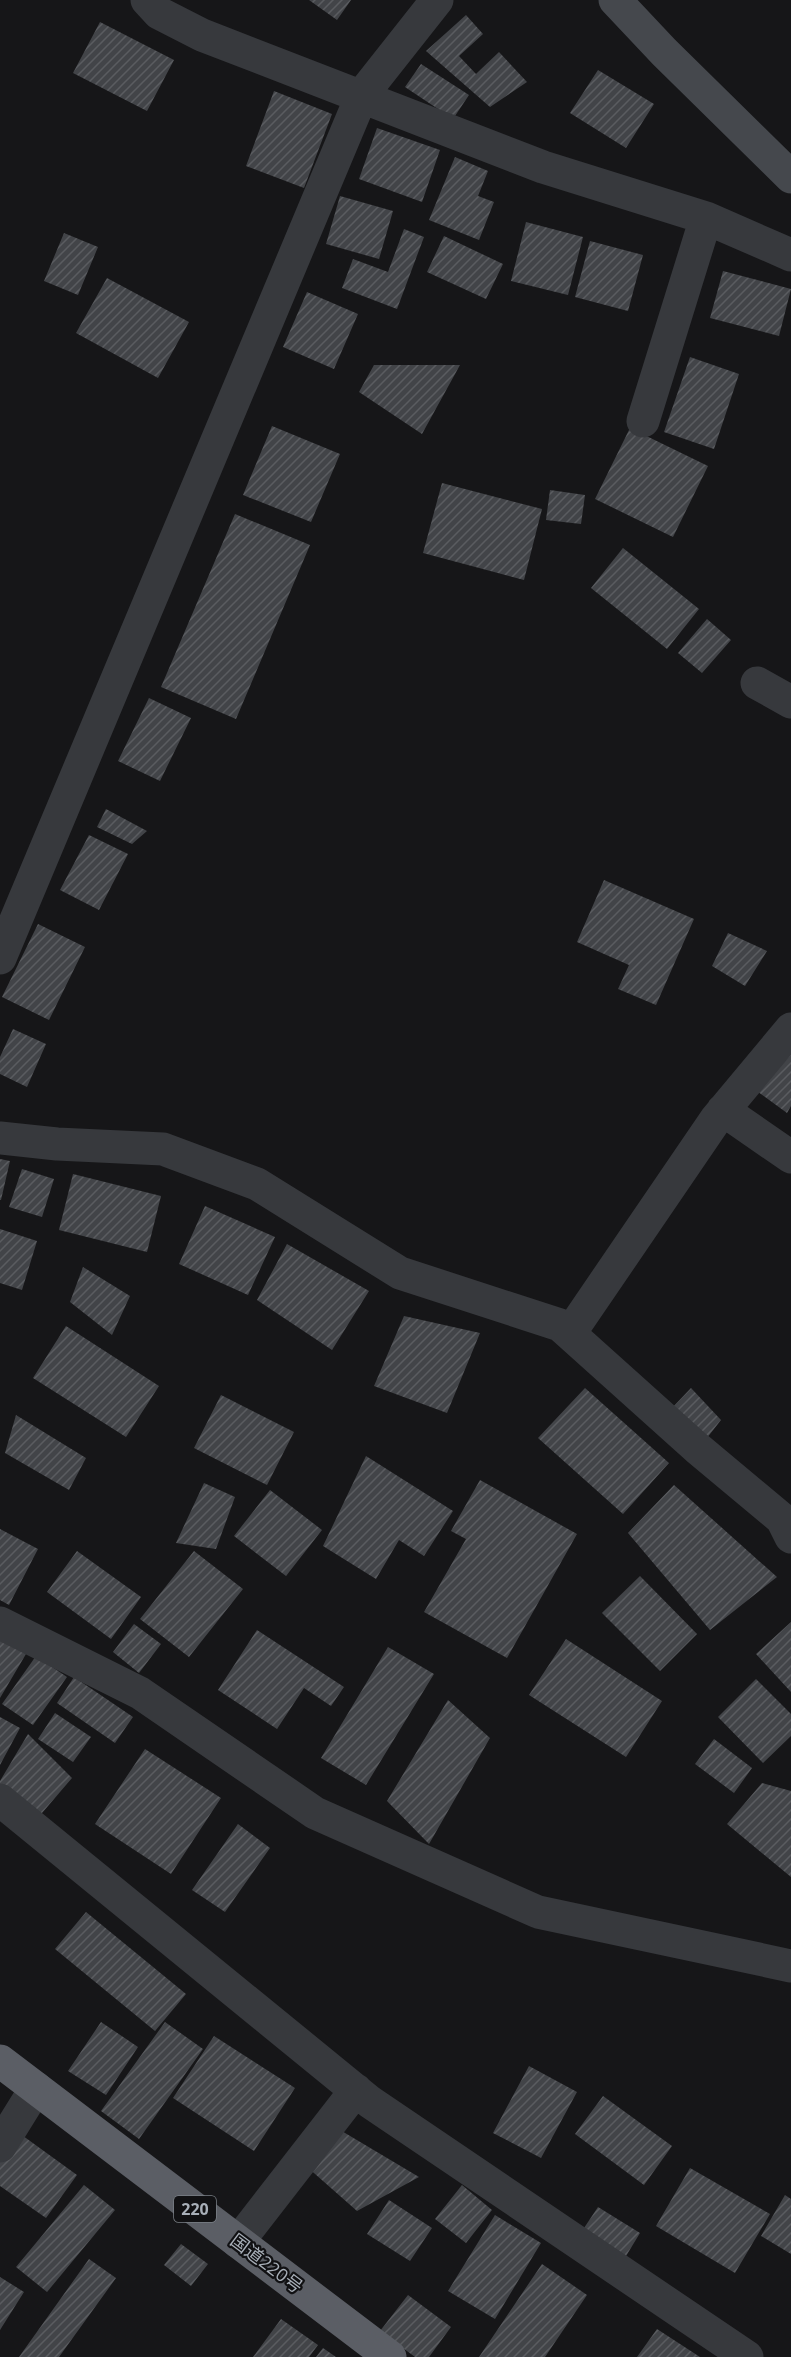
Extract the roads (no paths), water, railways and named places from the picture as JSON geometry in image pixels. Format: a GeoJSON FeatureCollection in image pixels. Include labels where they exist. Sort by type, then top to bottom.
{"type":"FeatureCollection","features":[{"type":"Feature","properties":{"kind":"highway","name":"国道220号"},"geometry":{"type":"LineString","coordinates":[[0,2061],[390,2357]]}},
{"type":"Feature","properties":{"kind":"main road"},"geometry":{"type":"LineString","coordinates":[[615,0],[664,52],[791,177]]}},
{"type":"Feature","properties":{"kind":"street"},"geometry":{"type":"LineString","coordinates":[[147,0],[159,13],[202,35],[362,95],[543,167],[706,218],[791,255]]}},
{"type":"Feature","properties":{"kind":"street"},"geometry":{"type":"LineString","coordinates":[[0,958],[362,95],[437,0]]}},
{"type":"Feature","properties":{"kind":"street"},"geometry":{"type":"LineString","coordinates":[[643,421],[706,218]]}},
{"type":"Feature","properties":{"kind":"street"},"geometry":{"type":"LineString","coordinates":[[757,683],[791,702]]}},
{"type":"Feature","properties":{"kind":"street"},"geometry":{"type":"LineString","coordinates":[[570,1334],[723,1110],[791,1029]]}},
{"type":"Feature","properties":{"kind":"street"},"geometry":{"type":"LineString","coordinates":[[723,1110],[791,1158]]}},
{"type":"Feature","properties":{"kind":"street"},"geometry":{"type":"LineString","coordinates":[[0,1138],[57,1144],[163,1149],[257,1184],[400,1273],[560,1325],[698,1448],[782,1519],[791,1537]]}},
{"type":"Feature","properties":{"kind":"street"},"geometry":{"type":"LineString","coordinates":[[0,1623],[140,1693],[315,1813],[538,1912],[791,1966]]}},
{"type":"Feature","properties":{"kind":"street"},"geometry":{"type":"LineString","coordinates":[[0,1800],[356,2090],[747,2357]]}},
{"type":"Feature","properties":{"kind":"street"},"geometry":{"type":"LineString","coordinates":[[0,2145],[36,2088]]}},
{"type":"Feature","properties":{"kind":"street"},"geometry":{"type":"LineString","coordinates":[[238,2241],[356,2090]]}}]}
